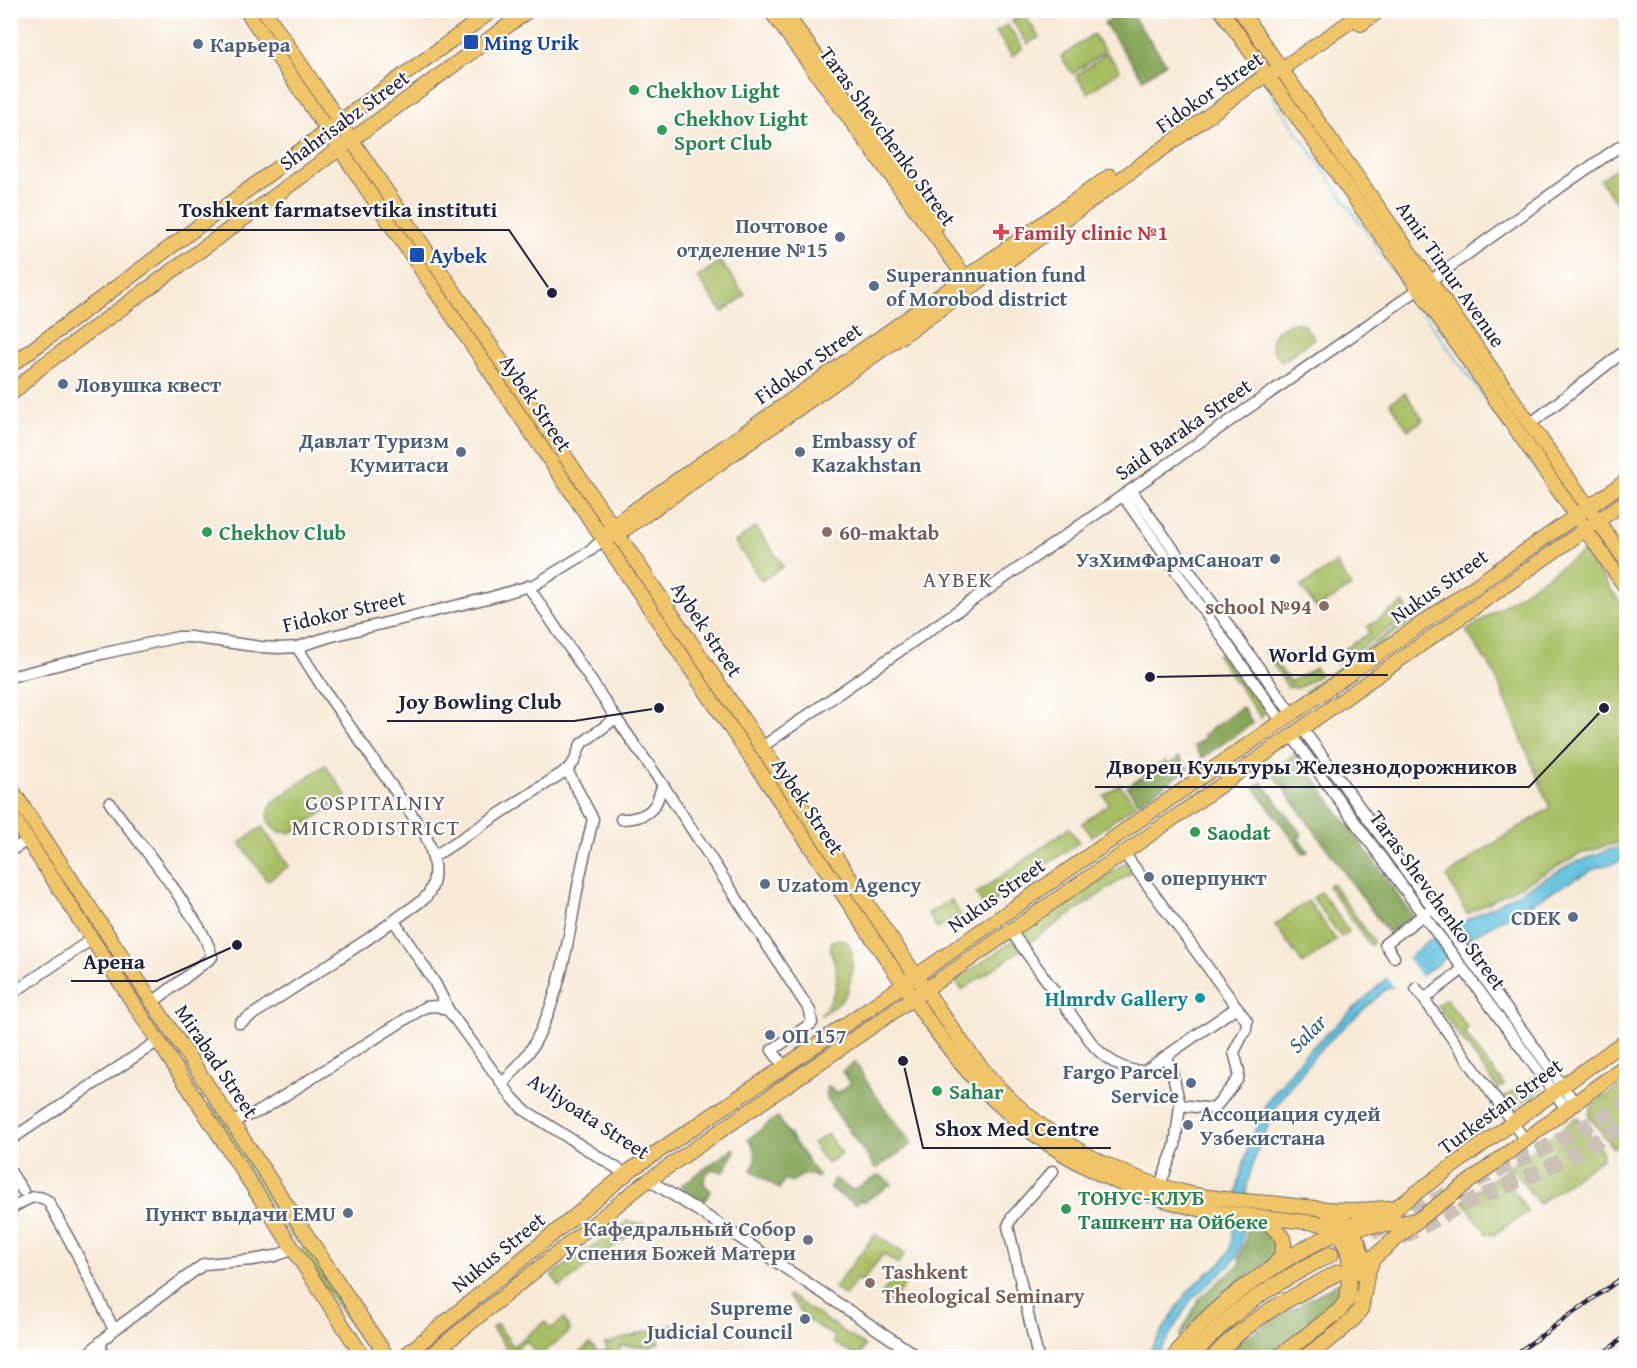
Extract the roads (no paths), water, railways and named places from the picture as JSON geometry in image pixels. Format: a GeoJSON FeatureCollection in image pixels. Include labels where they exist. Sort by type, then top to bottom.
{"type":"FeatureCollection","features":[{"type":"Feature","properties":{"kind":"highway"},"geometry":{"type":"LineString","coordinates":[[1260,1277],[1299,1252],[1344,1229],[1398,1206]]}},
{"type":"Feature","properties":{"kind":"highway"},"geometry":{"type":"LineString","coordinates":[[1174,1358],[1193,1332],[1214,1311],[1274,1266],[1281,1257],[1283,1241],[1280,1233],[1249,1209]]}},
{"type":"Feature","properties":{"kind":"highway"},"geometry":{"type":"LineString","coordinates":[[1277,1358],[1339,1311],[1346,1303],[1350,1285],[1350,1261],[1344,1229],[1339,1217],[1324,1216]]}},
{"type":"Feature","properties":{"kind":"highway"},"geometry":{"type":"LineString","coordinates":[[1304,1358],[1338,1333],[1355,1317],[1362,1304],[1364,1285],[1370,1263],[1375,1255],[1419,1219]]}},
{"type":"Feature","properties":{"kind":"highway"},"geometry":{"type":"LineString","coordinates":[[1344,1229],[1356,1237],[1362,1255],[1364,1285]]}},
{"type":"Feature","properties":{"kind":"highway"},"geometry":{"type":"LineString","coordinates":[[1191,1358],[1221,1326],[1255,1298],[1298,1271],[1331,1254]]}},
{"type":"Feature","properties":{"kind":"highway"},"geometry":{"type":"LineString","coordinates":[[1213,1358],[1235,1336],[1275,1308],[1339,1272]]}},
{"type":"Feature","properties":{"kind":"highway"},"geometry":{"type":"LineString","coordinates":[[1224,1358],[1235,1336]]}},
{"type":"Feature","properties":{"kind":"main road","name":"Aybek Street"},"geometry":{"type":"LineString","coordinates":[[246,10],[903,985],[945,1043],[978,1083],[1006,1111],[1046,1142],[1089,1168],[1134,1189],[1184,1206],[1231,1207],[1324,1216],[1398,1206]]}},
{"type":"Feature","properties":{"kind":"main road","name":"Aybek Street"},"geometry":{"type":"LineString","coordinates":[[264,10],[615,530]]}},
{"type":"Feature","properties":{"kind":"main road","name":"Shahrisabz Street"},"geometry":{"type":"LineString","coordinates":[[10,366],[493,10]]}},
{"type":"Feature","properties":{"kind":"main road","name":"Shahrisabz Street"},"geometry":{"type":"LineString","coordinates":[[10,394],[41,367],[529,10]]}},
{"type":"Feature","properties":{"kind":"main road","name":"Taras Shevchenko Street"},"geometry":{"type":"LineString","coordinates":[[770,10],[972,280]]}},
{"type":"Feature","properties":{"kind":"main road","name":"Taras Shevchenko Street"},"geometry":{"type":"LineString","coordinates":[[783,10],[972,280]]}},
{"type":"Feature","properties":{"kind":"main road","name":"Amir Timur Avenue"},"geometry":{"type":"LineString","coordinates":[[1221,10],[1265,73],[1530,424],[1626,561]]}},
{"type":"Feature","properties":{"kind":"main road","name":"Amir Timur Avenue"},"geometry":{"type":"LineString","coordinates":[[1240,10],[1284,72],[1425,285],[1517,432],[1576,516]]}},
{"type":"Feature","properties":{"kind":"main road"},"geometry":{"type":"LineString","coordinates":[[1284,72],[1367,10]]}},
{"type":"Feature","properties":{"kind":"main road"},"geometry":{"type":"LineString","coordinates":[[1284,72],[1380,10]]}},
{"type":"Feature","properties":{"kind":"main road","name":"Fidokor Street"},"geometry":{"type":"LineString","coordinates":[[603,539],[1244,90],[1265,73],[1284,72]]}},
{"type":"Feature","properties":{"kind":"main road"},"geometry":{"type":"LineString","coordinates":[[1517,432],[1530,424]]}},
{"type":"Feature","properties":{"kind":"main road","name":"Nukus Street"},"geometry":{"type":"LineString","coordinates":[[402,1358],[629,1172],[916,976],[1626,481]]}},
{"type":"Feature","properties":{"kind":"main road","name":"Nukus Street"},"geometry":{"type":"LineString","coordinates":[[427,1358],[646,1182],[1124,853],[1626,501]]}},
{"type":"Feature","properties":{"kind":"main road"},"geometry":{"type":"LineString","coordinates":[[1576,516],[1626,588]]}},
{"type":"Feature","properties":{"kind":"main road","name":"Aybek street"},"geometry":{"type":"LineString","coordinates":[[615,530],[762,747]]}},
{"type":"Feature","properties":{"kind":"main road","name":"Taras Shevchenko Street"},"geometry":{"type":"LineString","coordinates":[[1287,718],[1297,731]]}},
{"type":"Feature","properties":{"kind":"main road","name":"Aybek Street"},"geometry":{"type":"LineString","coordinates":[[762,747],[925,989],[983,1069],[1003,1091],[1026,1113],[1066,1142],[1095,1158],[1123,1172],[1231,1207]]}},
{"type":"Feature","properties":{"kind":"main road","name":"Mirabad Street"},"geometry":{"type":"LineString","coordinates":[[10,787],[388,1358]]}},
{"type":"Feature","properties":{"kind":"main road"},"geometry":{"type":"LineString","coordinates":[[13,817],[19,813],[28,813]]}},
{"type":"Feature","properties":{"kind":"main road","name":"Mirabad Street"},"geometry":{"type":"LineString","coordinates":[[13,817],[364,1358]]}},
{"type":"Feature","properties":{"kind":"main road","name":"Turkestan Street"},"geometry":{"type":"LineString","coordinates":[[1398,1206],[1626,1040]]}},
{"type":"Feature","properties":{"kind":"main road"},"geometry":{"type":"LineString","coordinates":[[172,1063],[182,1062],[187,1053]]}},
{"type":"Feature","properties":{"kind":"main road","name":"Turkestan Street"},"geometry":{"type":"LineString","coordinates":[[1419,1219],[1626,1065]]}},
{"type":"Feature","properties":{"kind":"main road","name":"Avliyoata Street"},"geometry":{"type":"LineString","coordinates":[[629,1172],[646,1182]]}},
{"type":"Feature","properties":{"kind":"main road"},"geometry":{"type":"LineString","coordinates":[[1398,1206],[1392,1219],[1401,1223]]}},
{"type":"Feature","properties":{"kind":"main road"},"geometry":{"type":"LineString","coordinates":[[1344,1229],[1419,1219]]}},
{"type":"Feature","properties":{"kind":"street","name":"Said Baraka Street"},"geometry":{"type":"LineString","coordinates":[[762,747],[1425,285],[1626,142]]}},
{"type":"Feature","properties":{"kind":"street"},"geometry":{"type":"LineString","coordinates":[[1530,424],[1626,350]]}},
{"type":"Feature","properties":{"kind":"street","name":"Taras Shevchenko Street"},"geometry":{"type":"LineString","coordinates":[[1127,493],[1287,718]]}},
{"type":"Feature","properties":{"kind":"street","name":"Fidokor Street"},"geometry":{"type":"LineString","coordinates":[[10,677],[177,637],[270,648],[297,647],[536,584],[590,550],[603,539]]}},
{"type":"Feature","properties":{"kind":"street"},"geometry":{"type":"LineString","coordinates":[[528,586],[663,785],[810,1011],[812,1023],[772,1050],[784,1067]]}},
{"type":"Feature","properties":{"kind":"street"},"geometry":{"type":"LineString","coordinates":[[240,1023],[424,899],[431,890],[434,879],[428,839],[420,824],[323,688],[297,647]]}},
{"type":"Feature","properties":{"kind":"street"},"geometry":{"type":"LineString","coordinates":[[432,856],[567,770],[574,762],[581,744],[616,718]]}},
{"type":"Feature","properties":{"kind":"street","name":"Taras Shevchenko Street"},"geometry":{"type":"LineString","coordinates":[[1297,731],[1436,912],[1462,961],[1558,1090]]}},
{"type":"Feature","properties":{"kind":"street","name":"Taras Shevchenko Street"},"geometry":{"type":"LineString","coordinates":[[1297,731],[1426,919],[1462,961],[1558,1090]]}},
{"type":"Feature","properties":{"kind":"street"},"geometry":{"type":"LineString","coordinates":[[503,1083],[532,1046],[544,1024],[568,947],[578,885],[593,819],[567,770]]}},
{"type":"Feature","properties":{"kind":"street"},"geometry":{"type":"LineString","coordinates":[[621,819],[635,819],[653,808],[663,785]]}},
{"type":"Feature","properties":{"kind":"street"},"geometry":{"type":"LineString","coordinates":[[110,803],[185,904],[205,936],[212,957],[153,1002]]}},
{"type":"Feature","properties":{"kind":"street"},"geometry":{"type":"LineString","coordinates":[[10,851],[28,840]]}},
{"type":"Feature","properties":{"kind":"street"},"geometry":{"type":"LineString","coordinates":[[1124,853],[1246,1018],[1246,1029],[1234,1052],[1239,1071],[1238,1080],[1214,1109],[1179,1105]]}},
{"type":"Feature","properties":{"kind":"street"},"geometry":{"type":"LineString","coordinates":[[1394,957],[1385,944],[1436,912]]}},
{"type":"Feature","properties":{"kind":"street","name":"Avliyoata Street"},"geometry":{"type":"LineString","coordinates":[[394,921],[437,987],[449,1011],[503,1083],[531,1107],[629,1172]]}},
{"type":"Feature","properties":{"kind":"street"},"geometry":{"type":"LineString","coordinates":[[1010,930],[1094,1046],[1118,1065],[1137,1071],[1146,1070],[1237,1007]]}},
{"type":"Feature","properties":{"kind":"street"},"geometry":{"type":"LineString","coordinates":[[10,995],[92,939]]}},
{"type":"Feature","properties":{"kind":"street"},"geometry":{"type":"LineString","coordinates":[[1424,999],[1462,961]]}},
{"type":"Feature","properties":{"kind":"street"},"geometry":{"type":"LineString","coordinates":[[232,1122],[242,1116],[260,1112],[425,1007],[434,999],[437,987]]}},
{"type":"Feature","properties":{"kind":"street"},"geometry":{"type":"LineString","coordinates":[[1416,988],[1525,1140]]}},
{"type":"Feature","properties":{"kind":"street"},"geometry":{"type":"LineString","coordinates":[[425,1007],[437,1006],[449,1011]]}},
{"type":"Feature","properties":{"kind":"street"},"geometry":{"type":"LineString","coordinates":[[10,1140],[158,1041]]}},
{"type":"Feature","properties":{"kind":"street"},"geometry":{"type":"LineString","coordinates":[[1160,1185],[1175,1146],[1179,1105],[1171,1067],[1165,1057]]}},
{"type":"Feature","properties":{"kind":"street"},"geometry":{"type":"LineString","coordinates":[[1558,1090],[1571,1107]]}},
{"type":"Feature","properties":{"kind":"street"},"geometry":{"type":"LineString","coordinates":[[10,1171],[23,1191]]}},
{"type":"Feature","properties":{"kind":"street"},"geometry":{"type":"LineString","coordinates":[[1038,1358],[1008,1226],[1012,1217],[1053,1171]]}},
{"type":"Feature","properties":{"kind":"street","name":"Avliyoata Street"},"geometry":{"type":"LineString","coordinates":[[646,1182],[888,1340],[920,1358]]}},
{"type":"Feature","properties":{"kind":"street"},"geometry":{"type":"LineString","coordinates":[[10,1209],[35,1196],[48,1201],[114,1329]]}},
{"type":"Feature","properties":{"kind":"street"},"geometry":{"type":"LineString","coordinates":[[83,1358],[114,1329],[204,1264],[252,1260],[275,1256],[294,1249]]}},
{"type":"Feature","properties":{"kind":"street","name":"Avliyoata Street"},"geometry":{"type":"LineString","coordinates":[[888,1340],[908,1358]]}},
{"type":"Feature","properties":{"kind":"street"},"geometry":{"type":"LineString","coordinates":[[100,1341],[102,1358]]}},
{"type":"Feature","properties":{"kind":"water","name":"Salar"},"geometry":{"type":"Polygon","coordinates":[[[1626,847],[1626,860],[1598,867],[1573,880],[1472,936],[1422,975],[1385,990],[1316,1054],[1280,1101],[1256,1154],[1247,1184],[1242,1243],[1237,1256],[1191,1300],[1156,1357],[1145,1358],[1186,1294],[1222,1262],[1229,1252],[1238,1184],[1249,1145],[1267,1102],[1305,1054],[1426,942],[1572,864],[1611,849],[1626,847]]]}},
{"type":"Feature","properties":{"kind":"waterway"},"geometry":{"type":"LineString","coordinates":[[1271,94],[1408,292]]}},
{"type":"Feature","properties":{"kind":"waterway"},"geometry":{"type":"LineString","coordinates":[[1413,299],[1543,479]]}},
{"type":"Feature","properties":{"kind":"waterway"},"geometry":{"type":"LineString","coordinates":[[1590,551],[1610,580]]}},
{"type":"Feature","properties":{"kind":"tunnel"},"geometry":{"type":"LineString","coordinates":[[1475,1181],[1533,1154],[1626,1102]]}},
{"type":"Feature","properties":{"kind":"tunnel"},"geometry":{"type":"LineString","coordinates":[[1402,1238],[1464,1204],[1541,1171],[1626,1124]]}},
{"type":"Feature","properties":{"kind":"tunnel"},"geometry":{"type":"LineString","coordinates":[[1331,1254],[1448,1193]]}},
{"type":"Feature","properties":{"kind":"railway"},"geometry":{"type":"LineString","coordinates":[[1510,1358],[1626,1275]]}},
{"type":"Feature","properties":{"kind":"railway"},"geometry":{"type":"LineString","coordinates":[[1597,1358],[1626,1336]]}},
{"type":"Feature","properties":{"kind":"place","name":"Ming Urik"},"geometry":{"type":"Point","coordinates":[471,42]}},
{"type":"Feature","properties":{"kind":"place","name":"Карьера"},"geometry":{"type":"Point","coordinates":[198,44]}},
{"type":"Feature","properties":{"kind":"place","name":"Chekhov Light"},"geometry":{"type":"Point","coordinates":[634,90]}},
{"type":"Feature","properties":{"kind":"place","name":"Chekhov Light Sport Club"},"geometry":{"type":"Point","coordinates":[662,130]}},
{"type":"Feature","properties":{"kind":"place","name":"Family clinic №1"},"geometry":{"type":"Point","coordinates":[1001,232]}},
{"type":"Feature","properties":{"kind":"place","name":"Почтовое отделение №15"},"geometry":{"type":"Point","coordinates":[840,237]}},
{"type":"Feature","properties":{"kind":"place","name":"Aybek"},"geometry":{"type":"Point","coordinates":[417,255]}},
{"type":"Feature","properties":{"kind":"place","name":"Superannuation fund of Morobod district"},"geometry":{"type":"Point","coordinates":[874,286]}},
{"type":"Feature","properties":{"kind":"place","name":"Toshkent farmatsevtika instituti"},"geometry":{"type":"Point","coordinates":[552,293]}},
{"type":"Feature","properties":{"kind":"place","name":"Ловушка квест"},"geometry":{"type":"Point","coordinates":[63,384]}},
{"type":"Feature","properties":{"kind":"place","name":"Давлат Туризм Кумитаси"},"geometry":{"type":"Point","coordinates":[461,452]}},
{"type":"Feature","properties":{"kind":"place","name":"Embassy of Kazakhstan"},"geometry":{"type":"Point","coordinates":[800,452]}},
{"type":"Feature","properties":{"kind":"place","name":"Chekhov Club"},"geometry":{"type":"Point","coordinates":[207,532]}},
{"type":"Feature","properties":{"kind":"place","name":"60-maktab"},"geometry":{"type":"Point","coordinates":[827,532]}},
{"type":"Feature","properties":{"kind":"place","name":"УзХимФармСаноат"},"geometry":{"type":"Point","coordinates":[1275,559]}},
{"type":"Feature","properties":{"kind":"place","name":"school №94"},"geometry":{"type":"Point","coordinates":[1324,606]}},
{"type":"Feature","properties":{"kind":"place","name":"World Gym"},"geometry":{"type":"Point","coordinates":[1150,677]}},
{"type":"Feature","properties":{"kind":"place","name":"Joy Bowling Club"},"geometry":{"type":"Point","coordinates":[659,708]}},
{"type":"Feature","properties":{"kind":"place","name":"Дворец Культуры Железнодорожников"},"geometry":{"type":"Point","coordinates":[1604,708]}},
{"type":"Feature","properties":{"kind":"place","name":"Saodat"},"geometry":{"type":"Point","coordinates":[1195,832]}},
{"type":"Feature","properties":{"kind":"place","name":"оперпункт"},"geometry":{"type":"Point","coordinates":[1149,877]}},
{"type":"Feature","properties":{"kind":"place","name":"Uzatom Agency"},"geometry":{"type":"Point","coordinates":[765,884]}},
{"type":"Feature","properties":{"kind":"place","name":"CDEK"},"geometry":{"type":"Point","coordinates":[1573,917]}},
{"type":"Feature","properties":{"kind":"place","name":"Арена"},"geometry":{"type":"Point","coordinates":[237,945]}},
{"type":"Feature","properties":{"kind":"place","name":"Hlmrdv Gallery"},"geometry":{"type":"Point","coordinates":[1200,998]}},
{"type":"Feature","properties":{"kind":"place","name":"ОП 157"},"geometry":{"type":"Point","coordinates":[770,1035]}},
{"type":"Feature","properties":{"kind":"place","name":"Shox Med Centre"},"geometry":{"type":"Point","coordinates":[903,1061]}},
{"type":"Feature","properties":{"kind":"place","name":"Fargo Parcel Service"},"geometry":{"type":"Point","coordinates":[1191,1083]}},
{"type":"Feature","properties":{"kind":"place","name":"Sahar"},"geometry":{"type":"Point","coordinates":[937,1091]}},
{"type":"Feature","properties":{"kind":"place","name":"Ассоциация судей Узбекистана"},"geometry":{"type":"Point","coordinates":[1188,1125]}},
{"type":"Feature","properties":{"kind":"place","name":"ТОНУС-КЛУБ Ташкент на Ойбеке"},"geometry":{"type":"Point","coordinates":[1066,1209]}},
{"type":"Feature","properties":{"kind":"place","name":"Пункт выдачи EMU"},"geometry":{"type":"Point","coordinates":[348,1213]}},
{"type":"Feature","properties":{"kind":"place","name":"Кафедральный Собор Успения Божeй Матери"},"geometry":{"type":"Point","coordinates":[808,1240]}},
{"type":"Feature","properties":{"kind":"place","name":"Tashkent Theological Seminary"},"geometry":{"type":"Point","coordinates":[870,1283]}},
{"type":"Feature","properties":{"kind":"place","name":"Supreme Judicial Council"},"geometry":{"type":"Point","coordinates":[805,1319]}},
{"type":"Feature","properties":{"kind":"district","name":"АYBEK"},"geometry":{"type":"Point","coordinates":[958,579]}},
{"type":"Feature","properties":{"kind":"district","name":"GOSPITALNIY MICRODISTRICT"},"geometry":{"type":"Point","coordinates":[376,814]}}]}
